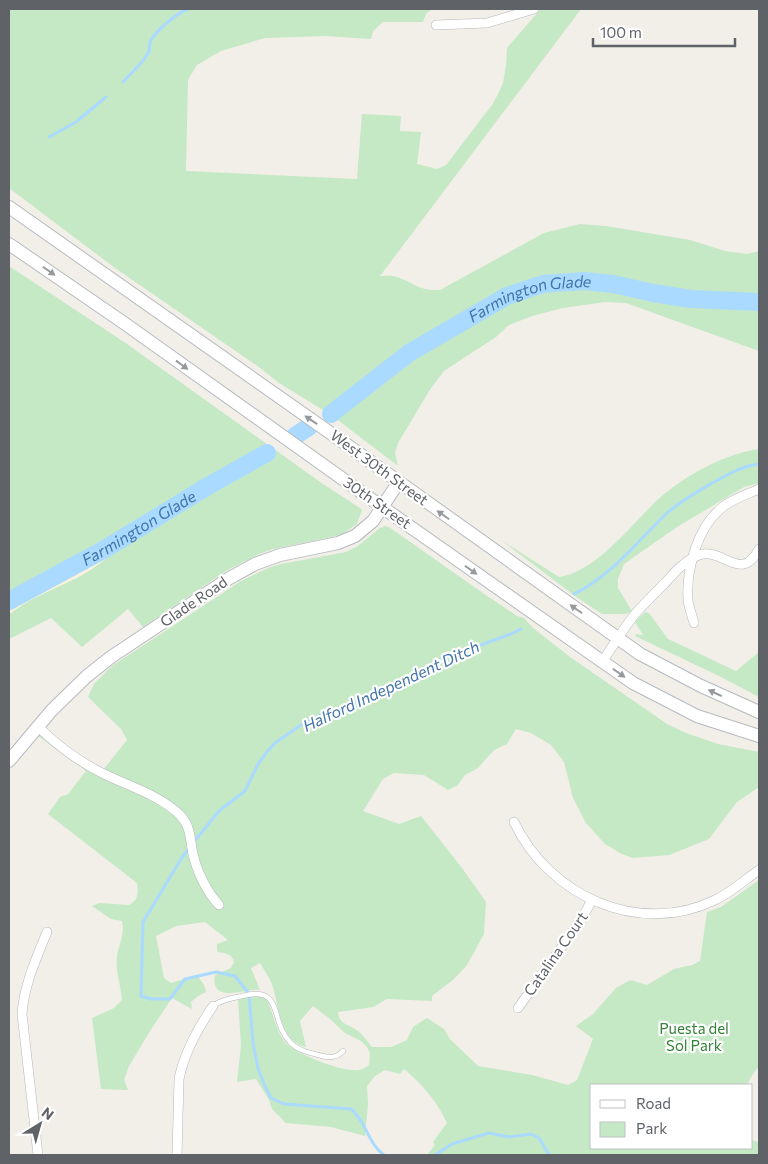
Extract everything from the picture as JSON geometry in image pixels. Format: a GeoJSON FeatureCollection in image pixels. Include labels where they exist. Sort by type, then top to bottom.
{"type":"FeatureCollection","features":[{"type":"Feature","properties":{"kind":"main road","name":"West 30th Street"},"geometry":{"type":"LineString","coordinates":[[9,207],[640,654],[730,700],[759,712]]}},
{"type":"Feature","properties":{"kind":"main road","name":"30th Street"},"geometry":{"type":"LineString","coordinates":[[9,244],[124,323],[382,508],[633,683],[697,716],[759,736]]}},
{"type":"Feature","properties":{"kind":"main road","name":"Glade Road"},"geometry":{"type":"LineString","coordinates":[[9,761],[37,726],[74,688],[99,666],[228,579],[255,564],[270,558],[350,539],[367,526],[382,508],[398,483]]}},
{"type":"Feature","properties":{"kind":"street"},"geometry":{"type":"LineString","coordinates":[[436,25],[486,23],[534,9]]}},
{"type":"Feature","properties":{"kind":"street"},"geometry":{"type":"LineString","coordinates":[[694,623],[688,601],[689,577],[700,536],[713,515],[724,506],[759,490]]}},
{"type":"Feature","properties":{"kind":"street"},"geometry":{"type":"LineString","coordinates":[[602,662],[635,615],[677,570],[694,557],[701,554],[712,554],[742,564],[754,559],[759,549]]}},
{"type":"Feature","properties":{"kind":"street"},"geometry":{"type":"LineString","coordinates":[[37,726],[79,761],[154,797],[179,814],[187,825],[193,854],[199,870],[208,889],[220,905]]}},
{"type":"Feature","properties":{"kind":"street"},"geometry":{"type":"LineString","coordinates":[[514,822],[526,846],[547,870],[568,887],[614,909],[655,914],[679,911],[715,900],[735,889],[759,870]]}},
{"type":"Feature","properties":{"kind":"street","name":"Catalina Court"},"geometry":{"type":"LineString","coordinates":[[518,1008],[581,920],[592,900]]}},
{"type":"Feature","properties":{"kind":"street"},"geometry":{"type":"LineString","coordinates":[[38,1155],[22,1014],[27,984],[47,932]]}},
{"type":"Feature","properties":{"kind":"street"},"geometry":{"type":"LineString","coordinates":[[178,1155],[182,1068],[188,1052],[213,1006]]}},
{"type":"Feature","properties":{"kind":"lane"},"geometry":{"type":"LineString","coordinates":[[213,1006],[217,1003],[245,995],[265,994],[272,1003],[284,1035],[291,1044],[301,1050],[328,1057],[334,1057],[343,1051]]}},
{"type":"Feature","properties":{"kind":"green space"},"geometry":{"type":"Polygon","coordinates":[[[9,9],[432,9],[426,14],[423,22],[383,22],[373,31],[371,39],[325,36],[265,38],[221,51],[197,65],[188,80],[186,171],[357,179],[362,114],[401,116],[400,131],[421,132],[417,164],[437,169],[446,165],[492,105],[498,94],[503,83],[507,48],[540,10],[581,9],[380,276],[395,276],[421,288],[440,290],[544,233],[580,224],[606,226],[690,240],[725,251],[747,254],[759,251],[759,296],[686,294],[616,276],[553,277],[510,288],[468,309],[399,356],[376,376],[336,404],[328,413],[279,383],[259,367],[115,268],[9,188],[9,9]]]}},
{"type":"Feature","properties":{"kind":"green space"},"geometry":{"type":"Polygon","coordinates":[[[9,266],[127,344],[323,484],[360,508],[362,510],[357,524],[341,535],[273,549],[259,554],[226,571],[143,627],[128,609],[82,647],[51,618],[9,639],[9,614],[33,598],[92,569],[135,536],[205,492],[264,459],[260,453],[248,458],[187,493],[80,560],[34,584],[9,593],[9,266]]]}},
{"type":"Feature","properties":{"kind":"green space"},"geometry":{"type":"Polygon","coordinates":[[[562,286],[609,286],[684,303],[759,306],[759,351],[626,303],[605,302],[563,308],[532,316],[509,325],[496,337],[444,371],[431,388],[398,443],[395,453],[398,466],[334,417],[410,357],[490,310],[535,289],[562,286]]]}},
{"type":"Feature","properties":{"kind":"green space"},"geometry":{"type":"Polygon","coordinates":[[[759,449],[759,483],[744,487],[677,527],[624,564],[618,579],[618,588],[632,611],[626,614],[602,614],[501,540],[559,577],[574,573],[588,565],[615,544],[663,495],[685,479],[733,455],[759,449]]]}},
{"type":"Feature","properties":{"kind":"green space","name":"Puesta del Sol Park"},"geometry":{"type":"Polygon","coordinates":[[[389,527],[487,596],[517,616],[524,618],[533,628],[570,657],[667,724],[718,744],[759,752],[759,787],[737,802],[709,839],[669,855],[632,858],[605,844],[586,823],[573,798],[564,762],[551,745],[531,733],[516,729],[507,744],[494,750],[478,768],[465,775],[458,785],[448,790],[424,775],[394,773],[383,779],[363,811],[399,824],[421,816],[486,902],[484,934],[467,965],[454,979],[432,996],[432,1001],[387,999],[373,1007],[338,1012],[340,1019],[358,1031],[372,1047],[391,1047],[407,1040],[413,1027],[427,1018],[444,1029],[450,1039],[478,1066],[532,1075],[568,1085],[577,1080],[593,1039],[576,1026],[593,1014],[616,988],[630,980],[647,985],[674,969],[700,961],[707,912],[721,907],[759,880],[759,1067],[748,1084],[590,1084],[590,1149],[753,1149],[753,1140],[759,1142],[759,1155],[427,1155],[435,1145],[433,1142],[447,1123],[439,1107],[428,1093],[404,1069],[400,1074],[385,1070],[375,1076],[367,1086],[368,1104],[365,1136],[331,1127],[286,1123],[272,1109],[269,1100],[256,1079],[237,1082],[241,1045],[238,1000],[257,995],[266,998],[278,1031],[284,1041],[297,1051],[319,1061],[342,1068],[360,1070],[369,1065],[370,1053],[361,1041],[345,1033],[313,1006],[300,1021],[306,1047],[297,1043],[285,1030],[272,984],[260,963],[251,968],[260,990],[230,993],[218,990],[215,984],[215,975],[231,968],[234,962],[226,953],[218,952],[217,950],[217,944],[228,940],[205,922],[176,926],[156,936],[164,978],[171,983],[197,975],[204,985],[206,992],[191,1002],[192,1009],[172,998],[129,1066],[124,1080],[128,1090],[101,1089],[92,1018],[114,1008],[122,1000],[117,962],[123,926],[122,921],[111,919],[92,906],[99,903],[129,905],[138,893],[137,883],[48,814],[60,797],[68,794],[86,771],[37,735],[44,728],[56,740],[103,770],[127,740],[121,729],[88,697],[94,684],[112,666],[241,581],[281,564],[346,552],[358,546],[380,528],[389,527]]]}},
{"type":"Feature","properties":{"kind":"green space"},"geometry":{"type":"Polygon","coordinates":[[[645,612],[649,613],[668,639],[736,671],[759,652],[759,697],[635,636],[636,634],[643,635],[635,622],[645,612]]]}},
{"type":"Feature","properties":{"kind":"sand"},"geometry":{"type":"Polygon","coordinates":[[[616,276],[686,294],[759,296],[759,306],[684,303],[638,296],[609,286],[562,286],[535,289],[490,310],[410,357],[334,417],[328,413],[336,404],[376,376],[399,356],[468,309],[510,288],[553,277],[616,276]]]}},
{"type":"Feature","properties":{"kind":"sand"},"geometry":{"type":"Polygon","coordinates":[[[261,453],[267,453],[264,459],[258,463],[166,516],[90,570],[29,601],[9,614],[9,593],[34,584],[80,560],[187,493],[248,458],[261,453]]]}},
{"type":"Feature","properties":{"kind":"waterway","name":"Halford Independent Ditch"},"geometry":{"type":"LineString","coordinates":[[123,82],[145,59],[151,40],[158,31],[173,18],[188,9]]}},
{"type":"Feature","properties":{"kind":"waterway","name":"Halford Independent Ditch"},"geometry":{"type":"LineString","coordinates":[[49,137],[76,122],[106,97]]}},
{"type":"Feature","properties":{"kind":"waterway","name":"Farmington Glade"},"geometry":{"type":"LineString","coordinates":[[331,414],[409,353],[507,296],[543,284],[584,281],[613,284],[691,299],[759,302]]}},
{"type":"Feature","properties":{"kind":"waterway","name":"Farmington Glade"},"geometry":{"type":"LineString","coordinates":[[295,436],[310,426]]}},
{"type":"Feature","properties":{"kind":"waterway","name":"Farmington Glade"},"geometry":{"type":"LineString","coordinates":[[9,601],[105,549],[208,486],[267,453]]}},
{"type":"Feature","properties":{"kind":"waterway","name":"Halford Independent Ditch"},"geometry":{"type":"LineString","coordinates":[[574,594],[587,587],[612,568],[671,509],[730,473],[759,464]]}},
{"type":"Feature","properties":{"kind":"waterway","name":"Halford Independent Ditch"},"geometry":{"type":"LineString","coordinates":[[193,843],[219,811],[245,791],[258,764],[275,743],[301,725],[324,713],[362,701],[400,684],[442,659],[521,629]]}},
{"type":"Feature","properties":{"kind":"waterway","name":"Halford Independent Ditch"},"geometry":{"type":"LineString","coordinates":[[189,848],[143,922],[141,996],[151,999],[170,999],[185,979],[216,972],[235,976],[249,994],[253,1043],[258,1068],[271,1098],[284,1104],[351,1109],[360,1120],[374,1145],[384,1155]]}},
{"type":"Feature","properties":{"kind":"waterway","name":"Halford Independent Ditch"},"geometry":{"type":"LineString","coordinates":[[435,1155],[452,1144],[489,1133],[509,1137],[531,1134],[539,1138],[549,1155]]}}]}
